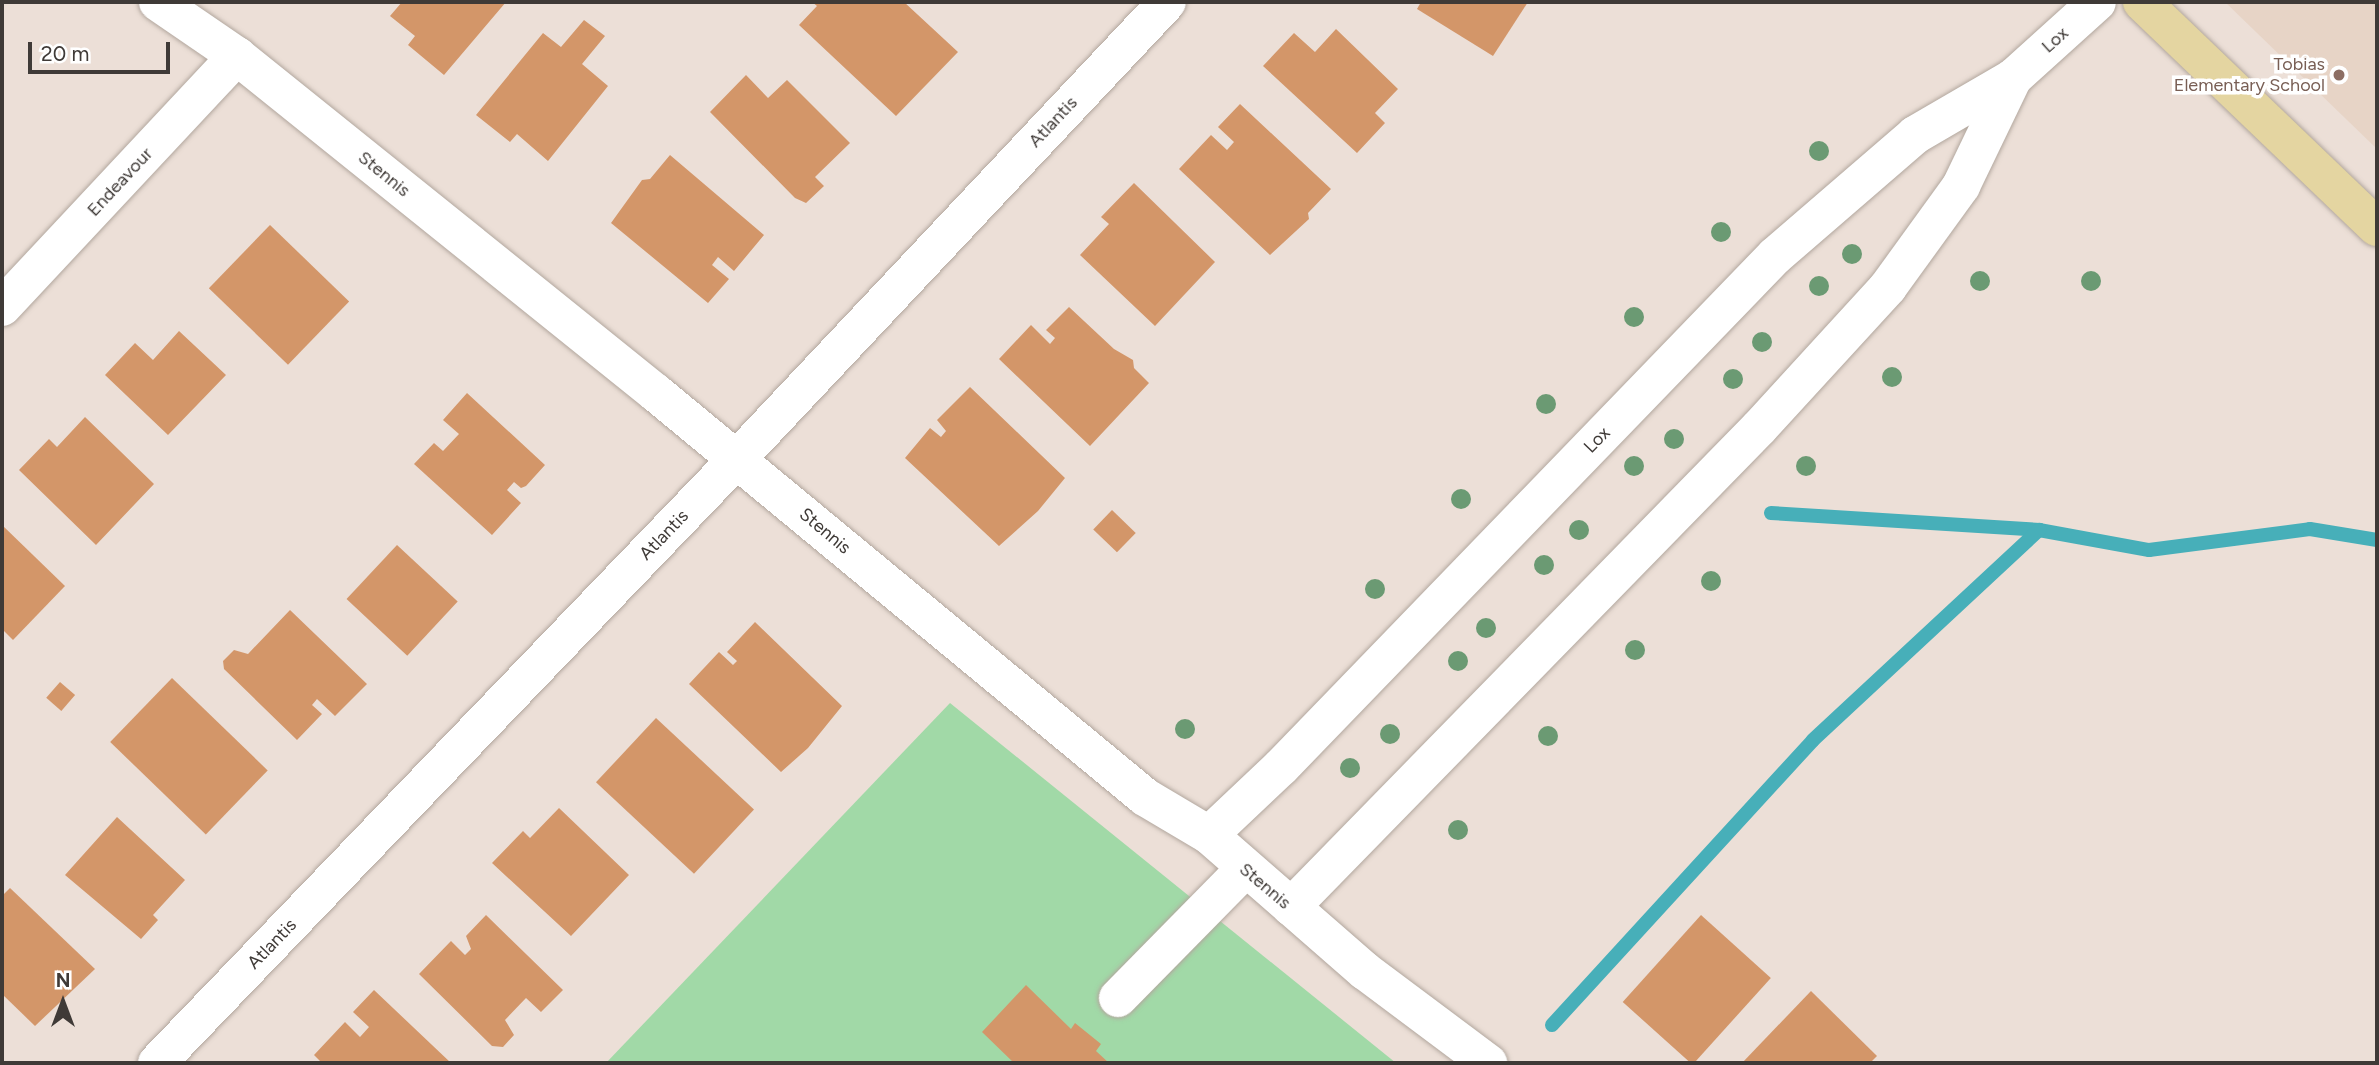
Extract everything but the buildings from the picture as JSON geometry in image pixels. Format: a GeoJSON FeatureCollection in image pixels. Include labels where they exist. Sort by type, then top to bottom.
{"type":"FeatureCollection","features":[{"type":"Feature","properties":{"kind":"main road"},"geometry":{"type":"LineString","coordinates":[[2142,2],[2377,227]]}},
{"type":"Feature","properties":{"kind":"street","name":"Stennis"},"geometry":{"type":"LineString","coordinates":[[158,2],[237,56],[737,459],[1145,797],[1209,835],[1244,870],[1365,971],[1488,1063]]}},
{"type":"Feature","properties":{"kind":"street","name":"Atlantis"},"geometry":{"type":"LineString","coordinates":[[157,1063],[737,459],[1167,2]]}},
{"type":"Feature","properties":{"kind":"street","name":"Lox"},"geometry":{"type":"LineString","coordinates":[[1209,835],[1281,767],[1775,256],[1915,135],[2013,78],[2097,2]]}},
{"type":"Feature","properties":{"kind":"street","name":"Endeavour"},"geometry":{"type":"LineString","coordinates":[[2,307],[237,56]]}},
{"type":"Feature","properties":{"kind":"street","name":"Lox"},"geometry":{"type":"LineString","coordinates":[[1291,907],[1646,546],[1888,287],[1961,186],[2013,78]]}},
{"type":"Feature","properties":{"kind":"street"},"geometry":{"type":"LineString","coordinates":[[1118,998],[1244,870]]}},
{"type":"Feature","properties":{"kind":"shaded area","name":"Tobias Elementary School"},"geometry":{"type":"Polygon","coordinates":[[[2225,2],[2377,2],[2377,149],[2225,2]]]}},
{"type":"Feature","properties":{"kind":"green space"},"geometry":{"type":"Polygon","coordinates":[[[950,703],[1396,1063],[606,1063],[950,703]]]}},
{"type":"Feature","properties":{"kind":"waterway"},"geometry":{"type":"LineString","coordinates":[[1771,513],[2039,530],[2149,550],[2310,529],[2377,540]]}},
{"type":"Feature","properties":{"kind":"waterway"},"geometry":{"type":"LineString","coordinates":[[1552,1025],[1813,740],[2039,530]]}},
{"type":"Feature","properties":{"kind":"place","name":"Tobias Elementary School"},"geometry":{"type":"Point","coordinates":[2339,75]}}]}
